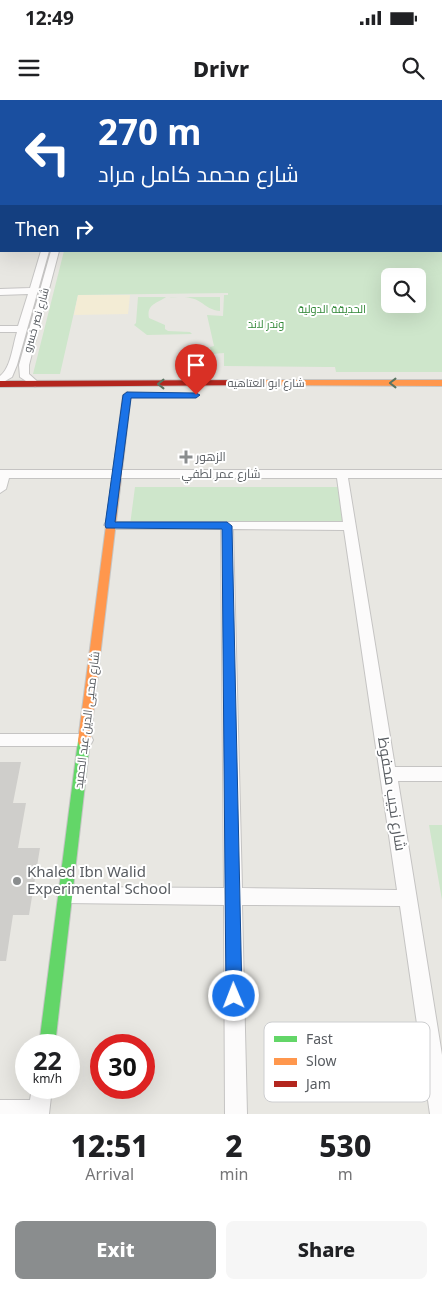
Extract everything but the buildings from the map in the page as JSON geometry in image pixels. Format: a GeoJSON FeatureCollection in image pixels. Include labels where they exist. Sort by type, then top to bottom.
{"type":"FeatureCollection","features":[{"type":"Feature","properties":{"kind":"street","name":"شارع نصر خسرو"},"geometry":{"type":"LineString","coordinates":[[0,383],[8,375],[12,365],[45,252]]}},
{"type":"Feature","properties":{"kind":"street","name":"شارع نصر خسرو"},"geometry":{"type":"LineString","coordinates":[[35,384],[24,375],[24,365],[55,252]]}},
{"type":"Feature","properties":{"kind":"street"},"geometry":{"type":"LineString","coordinates":[[0,292],[33,292]]}},
{"type":"Feature","properties":{"kind":"street"},"geometry":{"type":"LineString","coordinates":[[0,329],[22,329]]}},
{"type":"Feature","properties":{"kind":"street"},"geometry":{"type":"LineString","coordinates":[[12,365],[17,367],[24,365]]}},
{"type":"Feature","properties":{"kind":"street","name":"شارع ابو العتاهيه"},"geometry":{"type":"LineString","coordinates":[[0,383],[442,383]]}},
{"type":"Feature","properties":{"kind":"street"},"geometry":{"type":"LineString","coordinates":[[88,395],[155,395]]}},
{"type":"Feature","properties":{"kind":"street","name":"شارع محيى الدين عبد الحميد"},"geometry":{"type":"LineString","coordinates":[[48,1034],[127,395]]}},
{"type":"Feature","properties":{"kind":"street"},"geometry":{"type":"LineString","coordinates":[[0,489],[2,474]]}},
{"type":"Feature","properties":{"kind":"street","name":"شارع عمر لطفي"},"geometry":{"type":"LineString","coordinates":[[2,474],[442,474]]}},
{"type":"Feature","properties":{"kind":"street","name":"شارع نجيب محفوظ"},"geometry":{"type":"LineString","coordinates":[[342,474],[408,898],[436,1043],[441,1114]]}},
{"type":"Feature","properties":{"kind":"street"},"geometry":{"type":"LineString","coordinates":[[110,525],[350,526]]}},
{"type":"Feature","properties":{"kind":"street"},"geometry":{"type":"LineString","coordinates":[[227,526],[236,1114]]}},
{"type":"Feature","properties":{"kind":"street"},"geometry":{"type":"LineString","coordinates":[[0,740],[85,740]]}},
{"type":"Feature","properties":{"kind":"street"},"geometry":{"type":"LineString","coordinates":[[389,774],[442,774]]}},
{"type":"Feature","properties":{"kind":"street"},"geometry":{"type":"LineString","coordinates":[[66,895],[232,898],[408,898]]}},
{"type":"Feature","properties":{"kind":"street"},"geometry":{"type":"LineString","coordinates":[[0,1111],[39,1113],[41,1099]]}},
{"type":"Feature","properties":{"kind":"green space","name":"الحديقة الدولية"},"geometry":{"type":"Polygon","coordinates":[[[64,252],[442,252],[442,372],[336,372],[335,367],[224,366],[224,353],[212,354],[210,347],[214,346],[207,315],[223,316],[224,295],[228,295],[228,293],[78,295],[60,374],[33,374],[64,252]]]}},
{"type":"Feature","properties":{"kind":"green space"},"geometry":{"type":"Polygon","coordinates":[[[138,297],[166,297],[151,307],[149,318],[165,325],[165,329],[168,331],[190,332],[192,334],[147,335],[134,325],[136,323],[138,297]]]}},
{"type":"Feature","properties":{"kind":"green space"},"geometry":{"type":"Polygon","coordinates":[[[185,297],[220,297],[220,311],[211,309],[194,299],[185,297]]]}},
{"type":"Feature","properties":{"kind":"green space"},"geometry":{"type":"Polygon","coordinates":[[[135,487],[340,487],[343,524],[130,525],[135,487]]]}},
{"type":"Feature","properties":{"kind":"green space"},"geometry":{"type":"Polygon","coordinates":[[[429,825],[442,825],[442,900],[429,825]]]}},
{"type":"Feature","properties":{"kind":"sand"},"geometry":{"type":"Polygon","coordinates":[[[78,295],[130,295],[128,314],[74,315],[78,295]]]}},
{"type":"Feature","properties":{"kind":"traffic: fast"},"geometry":{"type":"LineString","coordinates":[[48,1034],[84,741]]}},
{"type":"Feature","properties":{"kind":"traffic: slow"},"geometry":{"type":"LineString","coordinates":[[257,383],[442,383]]}},
{"type":"Feature","properties":{"kind":"traffic: slow"},"geometry":{"type":"LineString","coordinates":[[84,741],[127,395]]}},
{"type":"Feature","properties":{"kind":"traffic: jam"},"geometry":{"type":"LineString","coordinates":[[0,384],[257,383]]}},
{"type":"Feature","properties":{"kind":"place","name":"الزهور"},"geometry":{"type":"Point","coordinates":[186,457]}},
{"type":"Feature","properties":{"kind":"place","name":"Khaled Ibn Walid Experimental School"},"geometry":{"type":"Point","coordinates":[17,881]}},
{"type":"Feature","properties":{"kind":"route"},"geometry":{"type":"LineString","coordinates":[[196,395],[127,395],[110,525],[227,526],[234,996]]}},
{"type":"Feature","properties":{"kind":"park label","name":"وندر لاند"},"geometry":{"type":"Point","coordinates":[266,324]}}]}
